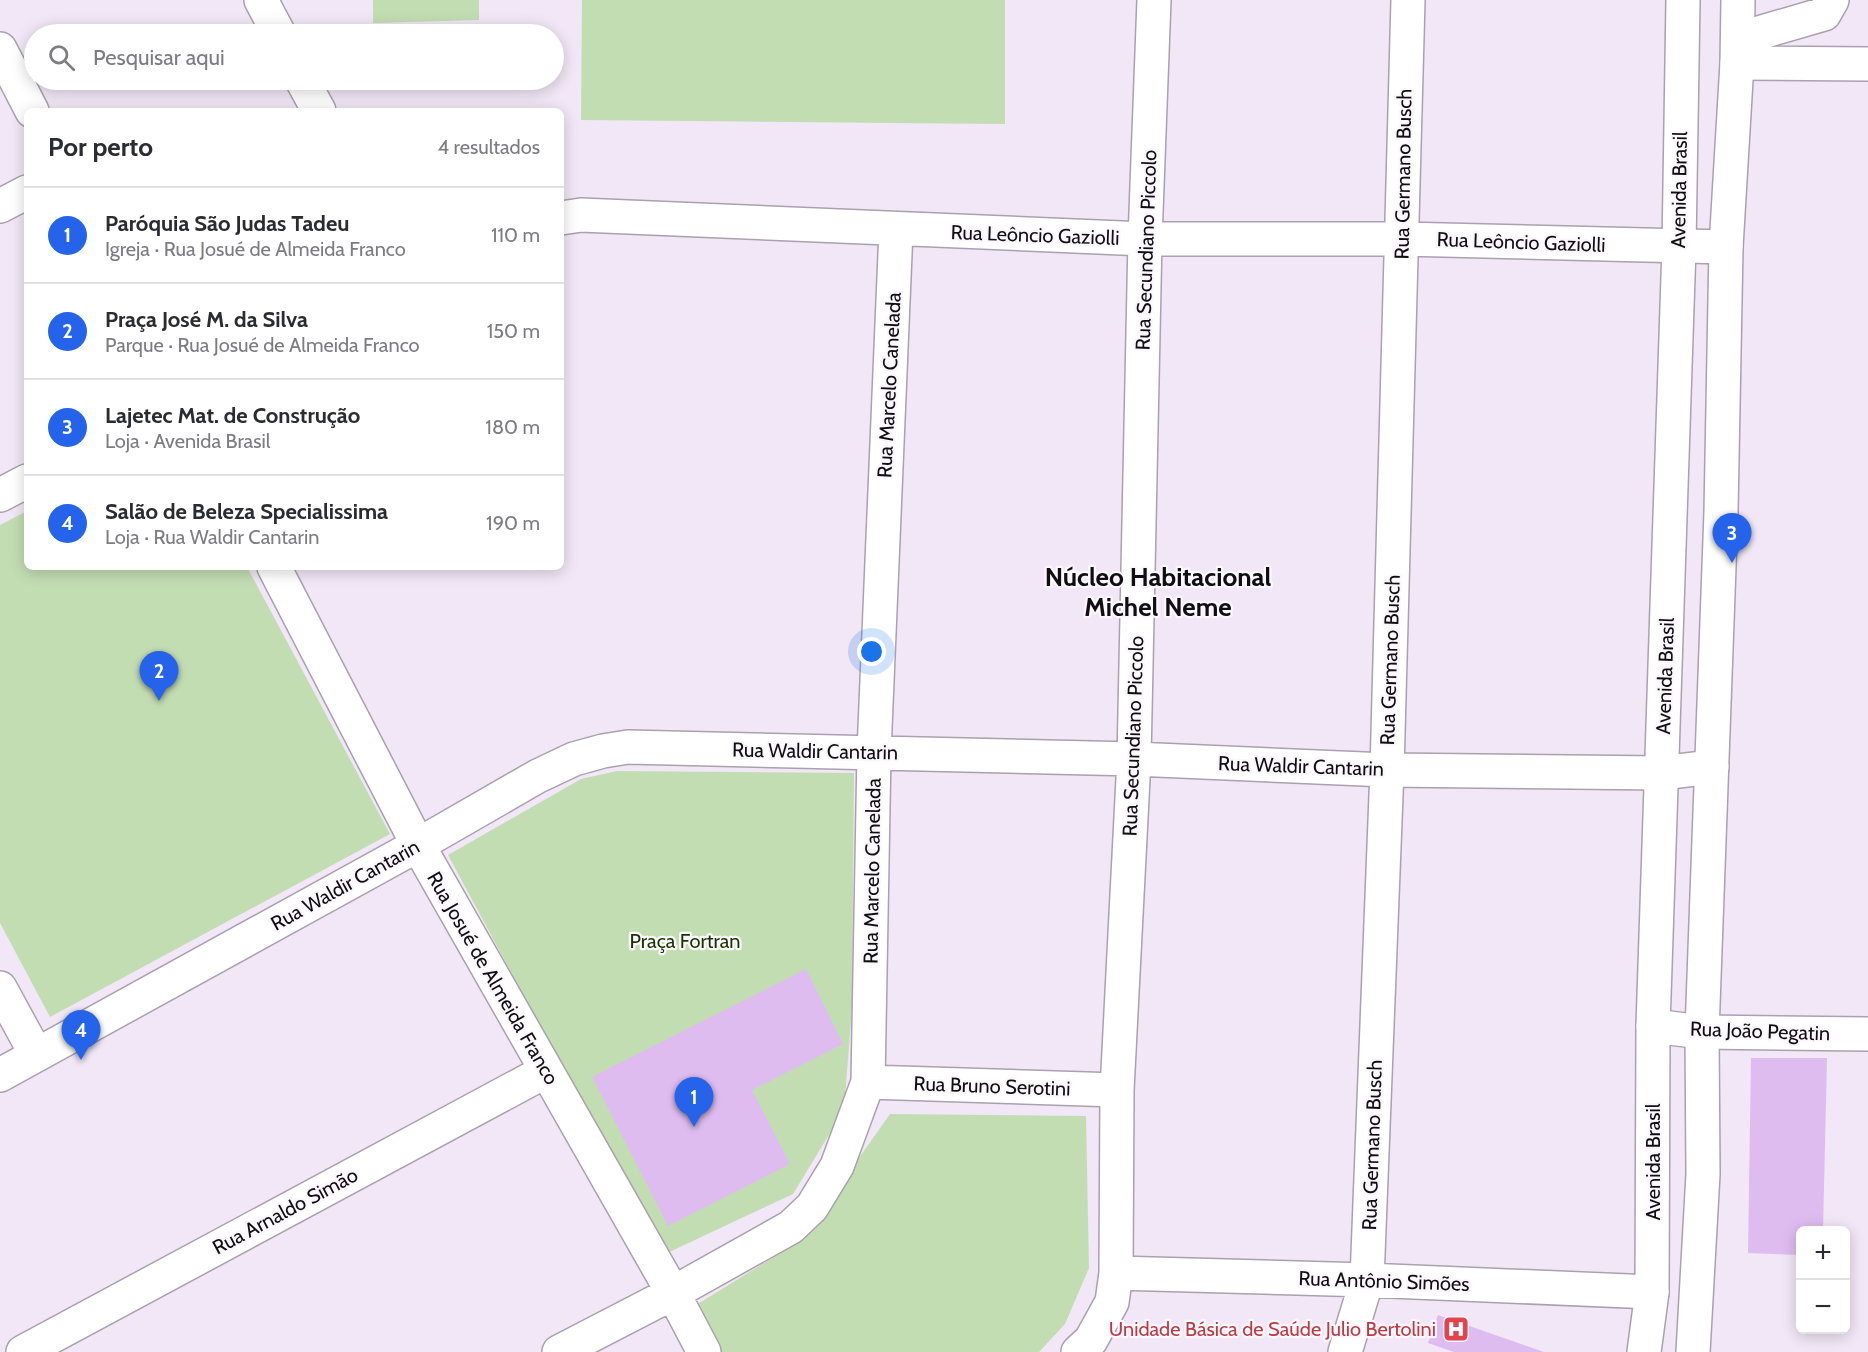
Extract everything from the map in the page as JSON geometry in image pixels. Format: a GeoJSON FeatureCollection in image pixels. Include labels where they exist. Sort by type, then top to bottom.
{"type":"FeatureCollection","features":[{"type":"Feature","properties":{"kind":"street"},"geometry":{"type":"LineString","coordinates":[[261,0],[274,24]]}},
{"type":"Feature","properties":{"kind":"street","name":"Rua Secundiano Piccolo"},"geometry":{"type":"LineString","coordinates":[[1078,1352],[1091,1340],[1112,1302],[1116,1273],[1117,1090],[1134,759],[1145,239],[1154,0]]}},
{"type":"Feature","properties":{"kind":"street","name":"Rua Germano Busch"},"geometry":{"type":"LineString","coordinates":[[1345,1352],[1367,1280],[1387,770],[1408,0]]}},
{"type":"Feature","properties":{"kind":"street","name":"Avenida Brasil"},"geometry":{"type":"LineString","coordinates":[[1644,1352],[1652,1292],[1653,1026],[1678,247],[1683,0]]}},
{"type":"Feature","properties":{"kind":"street"},"geometry":{"type":"LineString","coordinates":[[1693,1352],[1703,1174],[1702,1032],[1720,524],[1726,247],[1738,0]]}},
{"type":"Feature","properties":{"kind":"street"},"geometry":{"type":"LineString","coordinates":[[1737,51],[1824,14],[1832,0]]}},
{"type":"Feature","properties":{"kind":"street"},"geometry":{"type":"LineString","coordinates":[[0,49],[30,108]]}},
{"type":"Feature","properties":{"kind":"street"},"geometry":{"type":"LineString","coordinates":[[1737,51],[1868,64]]}},
{"type":"Feature","properties":{"kind":"street"},"geometry":{"type":"LineString","coordinates":[[307,90],[317,108]]}},
{"type":"Feature","properties":{"kind":"street"},"geometry":{"type":"LineString","coordinates":[[0,206],[24,194]]}},
{"type":"Feature","properties":{"kind":"street","name":"Rua Leôncio Gaziolli"},"geometry":{"type":"LineString","coordinates":[[564,218],[581,215],[1145,239],[1402,239],[1726,247]]}},
{"type":"Feature","properties":{"kind":"street","name":"Rua Marcelo Canelada"},"geometry":{"type":"LineString","coordinates":[[559,1352],[673,1293],[791,1227],[812,1207],[837,1166],[868,1082],[874,752],[896,230]]}},
{"type":"Feature","properties":{"kind":"street"},"geometry":{"type":"LineString","coordinates":[[0,495],[24,483]]}},
{"type":"Feature","properties":{"kind":"street","name":"Rua Josué de Almeida Franco"},"geometry":{"type":"LineString","coordinates":[[276,570],[418,846],[673,1293],[704,1352]]}},
{"type":"Feature","properties":{"kind":"street","name":"Rua Waldir Cantarin"},"geometry":{"type":"LineString","coordinates":[[0,1075],[418,846],[538,776],[574,759],[603,751],[628,747],[874,752],[1134,759],[1387,770],[1661,773],[1712,767]]}},
{"type":"Feature","properties":{"kind":"street"},"geometry":{"type":"LineString","coordinates":[[0,988],[36,1054]]}},
{"type":"Feature","properties":{"kind":"street","name":"Rua João Pegatin"},"geometry":{"type":"LineString","coordinates":[[1653,1026],[1702,1032],[1868,1034]]}},
{"type":"Feature","properties":{"kind":"street","name":"Rua Arnaldo Simão"},"geometry":{"type":"LineString","coordinates":[[23,1352],[546,1071]]}},
{"type":"Feature","properties":{"kind":"street","name":"Rua Bruno Serotini"},"geometry":{"type":"LineString","coordinates":[[868,1082],[1117,1090]]}},
{"type":"Feature","properties":{"kind":"street","name":"Rua Antônio Simões"},"geometry":{"type":"LineString","coordinates":[[1116,1273],[1367,1280],[1652,1292]]}},
{"type":"Feature","properties":{"kind":"green space"},"geometry":{"type":"Polygon","coordinates":[[[373,0],[479,0],[479,20],[373,23],[373,0]]]}},
{"type":"Feature","properties":{"kind":"green space"},"geometry":{"type":"Polygon","coordinates":[[[582,0],[1005,0],[1005,124],[581,120],[582,0]]]}},
{"type":"Feature","properties":{"kind":"green space"},"geometry":{"type":"Polygon","coordinates":[[[24,513],[24,570],[249,570],[390,834],[50,1017],[0,923],[0,525],[24,513]]]}},
{"type":"Feature","properties":{"kind":"green space","name":"Praça Fortran"},"geometry":{"type":"Polygon","coordinates":[[[617,771],[854,773],[852,1008],[844,1110],[793,1194],[663,1255],[448,855],[581,779],[617,771]]]}},
{"type":"Feature","properties":{"kind":"green space"},"geometry":{"type":"Polygon","coordinates":[[[890,1114],[1086,1116],[1089,1268],[1065,1324],[1039,1352],[716,1352],[693,1307],[801,1240],[890,1114]]]}},
{"type":"Feature","properties":{"kind":"building"},"geometry":{"type":"Polygon","coordinates":[[[806,969],[843,1044],[752,1090],[790,1164],[668,1226],[592,1077],[806,969]]]}},
{"type":"Feature","properties":{"kind":"building"},"geometry":{"type":"Polygon","coordinates":[[[1751,1058],[1827,1058],[1823,1226],[1796,1226],[1796,1255],[1748,1253],[1751,1058]]]}},
{"type":"Feature","properties":{"kind":"building","name":"Unidade Básica de Saúde Julio Bertolini"},"geometry":{"type":"Polygon","coordinates":[[[1438,1315],[1544,1352],[1454,1352],[1428,1343],[1438,1315]]]}},
{"type":"Feature","properties":{"kind":"place","name":"Lajetec Mat. de Construção"},"geometry":{"type":"Point","coordinates":[1732,563]}},
{"type":"Feature","properties":{"kind":"place","name":"Praça José M. da Silva"},"geometry":{"type":"Point","coordinates":[159,701]}},
{"type":"Feature","properties":{"kind":"place","name":"Salão de Beleza Specialissima"},"geometry":{"type":"Point","coordinates":[81,1060]}},
{"type":"Feature","properties":{"kind":"place","name":"Paróquia São Judas Tadeu"},"geometry":{"type":"Point","coordinates":[694,1127]}},
{"type":"Feature","properties":{"kind":"place","name":"Unidade Básica de Saúde Julio Bertolini"},"geometry":{"type":"Point","coordinates":[1456,1329]}},
{"type":"Feature","properties":{"kind":"district","name":"Núcleo Habitacional Michel Neme"},"geometry":{"type":"Point","coordinates":[1158,592]}}]}
